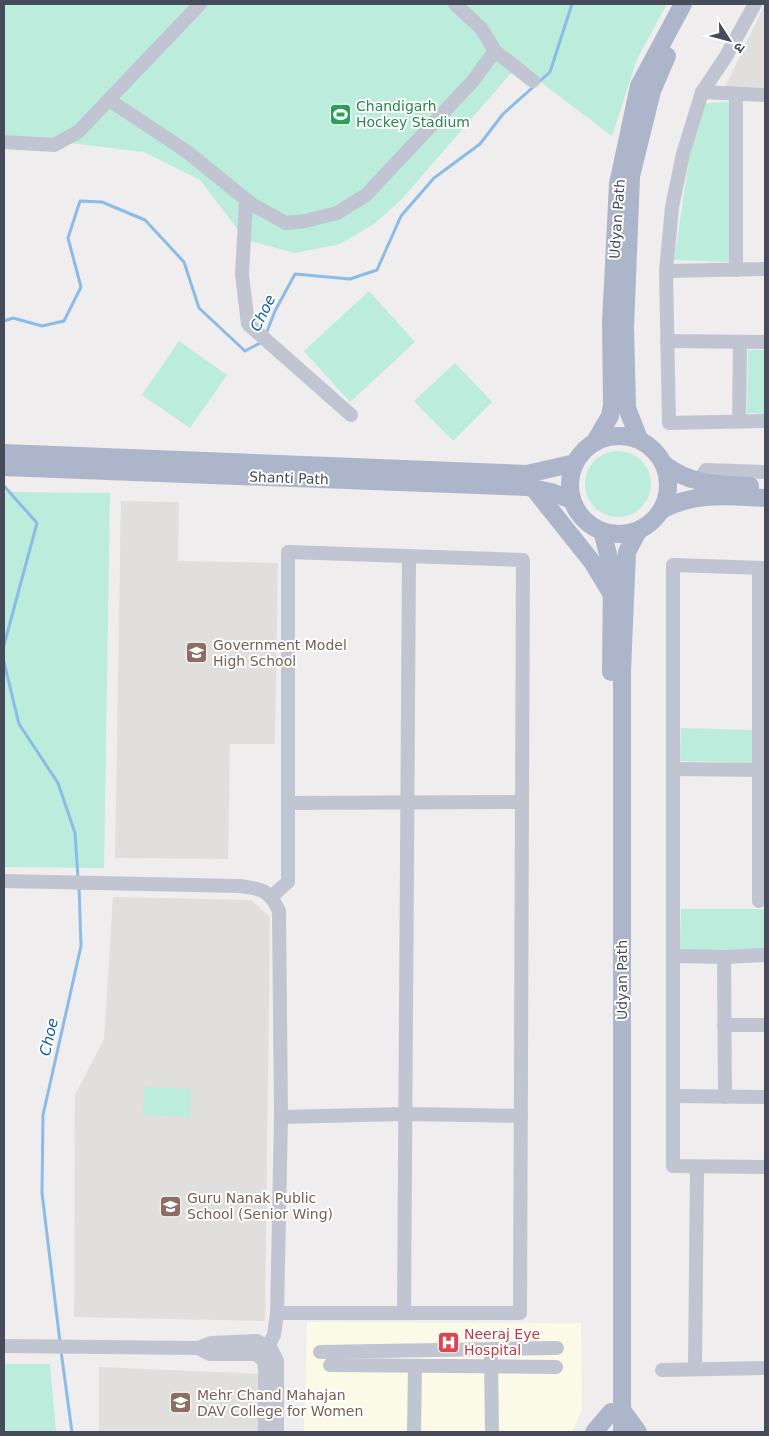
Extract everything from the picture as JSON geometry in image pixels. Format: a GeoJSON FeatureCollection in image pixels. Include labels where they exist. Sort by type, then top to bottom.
{"type":"FeatureCollection","features":[{"type":"Feature","properties":{"kind":"main road","name":"Udyan Path"},"geometry":{"type":"LineString","coordinates":[[594,443],[610,416],[612,405],[610,322],[618,184],[639,86],[683,4]]}},
{"type":"Feature","properties":{"kind":"main road","name":"Udyan Path"},"geometry":{"type":"LineString","coordinates":[[639,440],[627,408],[625,328],[631,176],[652,91],[691,4]]}},
{"type":"Feature","properties":{"kind":"main road"},"geometry":{"type":"LineString","coordinates":[[662,510],[668,491],[665,465],[661,458],[639,440],[629,436],[607,437],[594,443],[582,453],[575,463],[570,480],[572,500],[582,518],[602,531],[613,534],[638,531],[649,524],[662,510],[677,502],[697,497],[765,498]]}},
{"type":"Feature","properties":{"kind":"main road"},"geometry":{"type":"LineString","coordinates":[[4,453],[44,462]]}},
{"type":"Feature","properties":{"kind":"main road","name":"Shanti Path"},"geometry":{"type":"LineString","coordinates":[[44,462],[534,489],[572,500]]}},
{"type":"Feature","properties":{"kind":"main road","name":"Shanti Path"},"geometry":{"type":"LineString","coordinates":[[4,467],[44,462],[527,474],[575,463]]}},
{"type":"Feature","properties":{"kind":"main road"},"geometry":{"type":"LineString","coordinates":[[665,465],[680,476],[698,482],[765,486]]}},
{"type":"Feature","properties":{"kind":"main road"},"geometry":{"type":"LineString","coordinates":[[534,489],[593,563],[612,593]]}},
{"type":"Feature","properties":{"kind":"main road","name":"Udyan Path"},"geometry":{"type":"LineString","coordinates":[[602,531],[612,569],[616,1411],[622,1432]]}},
{"type":"Feature","properties":{"kind":"main road","name":"Udyan Path"},"geometry":{"type":"LineString","coordinates":[[611,1432],[616,1411],[622,671],[628,552],[638,531]]}},
{"type":"Feature","properties":{"kind":"main road"},"geometry":{"type":"LineString","coordinates":[[594,1432],[616,1411],[638,1432]]}},
{"type":"Feature","properties":{"kind":"street"},"geometry":{"type":"LineString","coordinates":[[4,142],[54,145],[78,132],[200,4]]}},
{"type":"Feature","properties":{"kind":"street"},"geometry":{"type":"LineString","coordinates":[[455,4],[481,28],[495,51],[533,81]]}},
{"type":"Feature","properties":{"kind":"street"},"geometry":{"type":"LineString","coordinates":[[754,4],[725,58],[702,92],[683,154],[672,206],[666,270],[669,423],[765,421]]}},
{"type":"Feature","properties":{"kind":"street"},"geometry":{"type":"LineString","coordinates":[[109,100],[186,151],[246,200],[286,223],[337,212],[366,195],[472,82],[495,51]]}},
{"type":"Feature","properties":{"kind":"street"},"geometry":{"type":"LineString","coordinates":[[702,92],[765,95]]}},
{"type":"Feature","properties":{"kind":"street"},"geometry":{"type":"LineString","coordinates":[[736,94],[736,270]]}},
{"type":"Feature","properties":{"kind":"street"},"geometry":{"type":"LineString","coordinates":[[246,200],[242,275],[248,324],[351,415]]}},
{"type":"Feature","properties":{"kind":"street"},"geometry":{"type":"LineString","coordinates":[[666,270],[765,269]]}},
{"type":"Feature","properties":{"kind":"street"},"geometry":{"type":"LineString","coordinates":[[668,341],[765,342]]}},
{"type":"Feature","properties":{"kind":"street"},"geometry":{"type":"LineString","coordinates":[[739,421],[740,342]]}},
{"type":"Feature","properties":{"kind":"street"},"geometry":{"type":"LineString","coordinates":[[698,482],[706,470],[765,472]]}},
{"type":"Feature","properties":{"kind":"street"},"geometry":{"type":"LineString","coordinates":[[272,896],[288,882],[288,552],[524,560],[520,1313],[277,1313]]}},
{"type":"Feature","properties":{"kind":"street"},"geometry":{"type":"LineString","coordinates":[[404,1312],[409,557]]}},
{"type":"Feature","properties":{"kind":"street"},"geometry":{"type":"LineString","coordinates":[[759,901],[762,770],[762,568],[673,565],[673,1166],[765,1167]]}},
{"type":"Feature","properties":{"kind":"street"},"geometry":{"type":"LineString","coordinates":[[673,770],[762,770]]}},
{"type":"Feature","properties":{"kind":"street"},"geometry":{"type":"LineString","coordinates":[[288,803],[522,802]]}},
{"type":"Feature","properties":{"kind":"street"},"geometry":{"type":"LineString","coordinates":[[4,881],[238,886],[260,889],[272,896],[279,911],[281,1117],[277,1313],[274,1335],[265,1352],[265,1432]]}},
{"type":"Feature","properties":{"kind":"street"},"geometry":{"type":"LineString","coordinates":[[673,956],[724,957],[765,955]]}},
{"type":"Feature","properties":{"kind":"street"},"geometry":{"type":"LineString","coordinates":[[724,957],[725,1097]]}},
{"type":"Feature","properties":{"kind":"street"},"geometry":{"type":"LineString","coordinates":[[724,1025],[765,1025]]}},
{"type":"Feature","properties":{"kind":"street"},"geometry":{"type":"LineString","coordinates":[[673,1096],[765,1097]]}},
{"type":"Feature","properties":{"kind":"street"},"geometry":{"type":"LineString","coordinates":[[281,1117],[406,1114],[521,1116]]}},
{"type":"Feature","properties":{"kind":"street"},"geometry":{"type":"LineString","coordinates":[[694,1369],[697,1167]]}},
{"type":"Feature","properties":{"kind":"street"},"geometry":{"type":"LineString","coordinates":[[4,1346],[198,1348],[211,1342],[257,1341],[265,1352],[277,1361],[277,1432]]}},
{"type":"Feature","properties":{"kind":"street"},"geometry":{"type":"LineString","coordinates":[[320,1352],[557,1348]]}},
{"type":"Feature","properties":{"kind":"street"},"geometry":{"type":"LineString","coordinates":[[490,1350],[492,1367],[492,1432]]}},
{"type":"Feature","properties":{"kind":"street"},"geometry":{"type":"LineString","coordinates":[[330,1365],[556,1367]]}},
{"type":"Feature","properties":{"kind":"street"},"geometry":{"type":"LineString","coordinates":[[414,1432],[416,1366]]}},
{"type":"Feature","properties":{"kind":"street"},"geometry":{"type":"LineString","coordinates":[[662,1370],[765,1368]]}},
{"type":"Feature","properties":{"kind":"shaded area"},"geometry":{"type":"Polygon","coordinates":[[[765,4],[765,90],[724,89],[765,4]]]}},
{"type":"Feature","properties":{"kind":"shaded area","name":"Government Model High School"},"geometry":{"type":"Polygon","coordinates":[[[121,501],[179,502],[178,561],[278,563],[275,744],[230,744],[228,859],[115,858],[121,501]]]}},
{"type":"Feature","properties":{"kind":"shaded area","name":"Guru Nanak Public School (Senior Wing)"},"geometry":{"type":"Polygon","coordinates":[[[113,897],[251,900],[270,917],[265,1321],[74,1317],[75,1095],[104,1039],[113,897]]]}},
{"type":"Feature","properties":{"kind":"shaded area"},"geometry":{"type":"Polygon","coordinates":[[[307,1322],[581,1323],[582,1410],[572,1432],[304,1432],[307,1322]]]}},
{"type":"Feature","properties":{"kind":"shaded area","name":"Mehr Chand Mahajan DAV College for Women"},"geometry":{"type":"Polygon","coordinates":[[[99,1367],[264,1374],[263,1432],[99,1432],[99,1367]]]}},
{"type":"Feature","properties":{"kind":"green space"},"geometry":{"type":"Polygon","coordinates":[[[4,4],[667,4],[637,59],[612,136],[518,65],[401,200],[374,224],[340,244],[295,253],[246,240],[200,180],[144,152],[4,135],[4,4]]]}},
{"type":"Feature","properties":{"kind":"green space"},"geometry":{"type":"Polygon","coordinates":[[[734,102],[731,262],[674,260],[691,147],[702,103],[734,102]]]}},
{"type":"Feature","properties":{"kind":"green space"},"geometry":{"type":"Polygon","coordinates":[[[369,291],[415,342],[350,402],[304,351],[369,291]]]}},
{"type":"Feature","properties":{"kind":"green space"},"geometry":{"type":"Polygon","coordinates":[[[179,341],[227,375],[190,428],[142,395],[179,341]]]}},
{"type":"Feature","properties":{"kind":"green space"},"geometry":{"type":"Polygon","coordinates":[[[748,350],[765,350],[765,414],[747,413],[748,350]]]}},
{"type":"Feature","properties":{"kind":"green space"},"geometry":{"type":"Polygon","coordinates":[[[455,363],[492,402],[453,441],[414,401],[455,363]]]}},
{"type":"Feature","properties":{"kind":"green space"},"geometry":{"type":"Polygon","coordinates":[[[618,451],[630,454],[641,461],[648,472],[651,484],[648,496],[641,507],[630,514],[618,517],[606,514],[595,507],[588,496],[585,484],[588,472],[595,461],[606,454],[618,451]]]}},
{"type":"Feature","properties":{"kind":"green space"},"geometry":{"type":"Polygon","coordinates":[[[4,492],[110,493],[104,868],[4,867],[4,492]]]}},
{"type":"Feature","properties":{"kind":"green space"},"geometry":{"type":"Polygon","coordinates":[[[681,728],[753,730],[752,763],[680,761],[681,728]]]}},
{"type":"Feature","properties":{"kind":"green space"},"geometry":{"type":"Polygon","coordinates":[[[681,909],[765,909],[765,952],[680,951],[681,909]]]}},
{"type":"Feature","properties":{"kind":"green space"},"geometry":{"type":"Polygon","coordinates":[[[144,1087],[191,1089],[190,1117],[143,1115],[144,1087]]]}},
{"type":"Feature","properties":{"kind":"green space"},"geometry":{"type":"Polygon","coordinates":[[[4,1364],[50,1364],[56,1432],[4,1432],[4,1364]]]}},
{"type":"Feature","properties":{"kind":"waterway","name":"Choe"},"geometry":{"type":"LineString","coordinates":[[266,334],[275,311],[295,274],[350,279],[377,270],[401,216],[434,178],[480,144],[503,114],[550,72],[572,4]]}},
{"type":"Feature","properties":{"kind":"waterway","name":"Choe"},"geometry":{"type":"LineString","coordinates":[[4,321],[13,318],[42,326],[64,321],[81,287],[68,238],[80,201],[102,202],[145,220],[184,262],[199,308],[245,351],[262,342]]}},
{"type":"Feature","properties":{"kind":"waterway","name":"Choe"},"geometry":{"type":"LineString","coordinates":[[4,486],[37,523],[4,645]]}},
{"type":"Feature","properties":{"kind":"waterway","name":"Choe"},"geometry":{"type":"LineString","coordinates":[[4,662],[19,724],[58,783],[75,833],[78,878]]}},
{"type":"Feature","properties":{"kind":"waterway","name":"Choe"},"geometry":{"type":"LineString","coordinates":[[60,1342],[42,1193],[43,1115],[81,946],[79,886]]}},
{"type":"Feature","properties":{"kind":"waterway","name":"Choe"},"geometry":{"type":"LineString","coordinates":[[61,1351],[72,1432]]}},
{"type":"Feature","properties":{"kind":"place","name":"Chandigarh Hockey Stadium"},"geometry":{"type":"Point","coordinates":[340,114]}},
{"type":"Feature","properties":{"kind":"place","name":"Government Model High School"},"geometry":{"type":"Point","coordinates":[197,653]}},
{"type":"Feature","properties":{"kind":"place","name":"Guru Nanak Public School (Senior Wing)"},"geometry":{"type":"Point","coordinates":[171,1206]}},
{"type":"Feature","properties":{"kind":"place","name":"Neeraj Eye Hospital"},"geometry":{"type":"Point","coordinates":[448,1342]}},
{"type":"Feature","properties":{"kind":"place","name":"Mehr Chand Mahajan DAV College for Women"},"geometry":{"type":"Point","coordinates":[181,1403]}}]}
